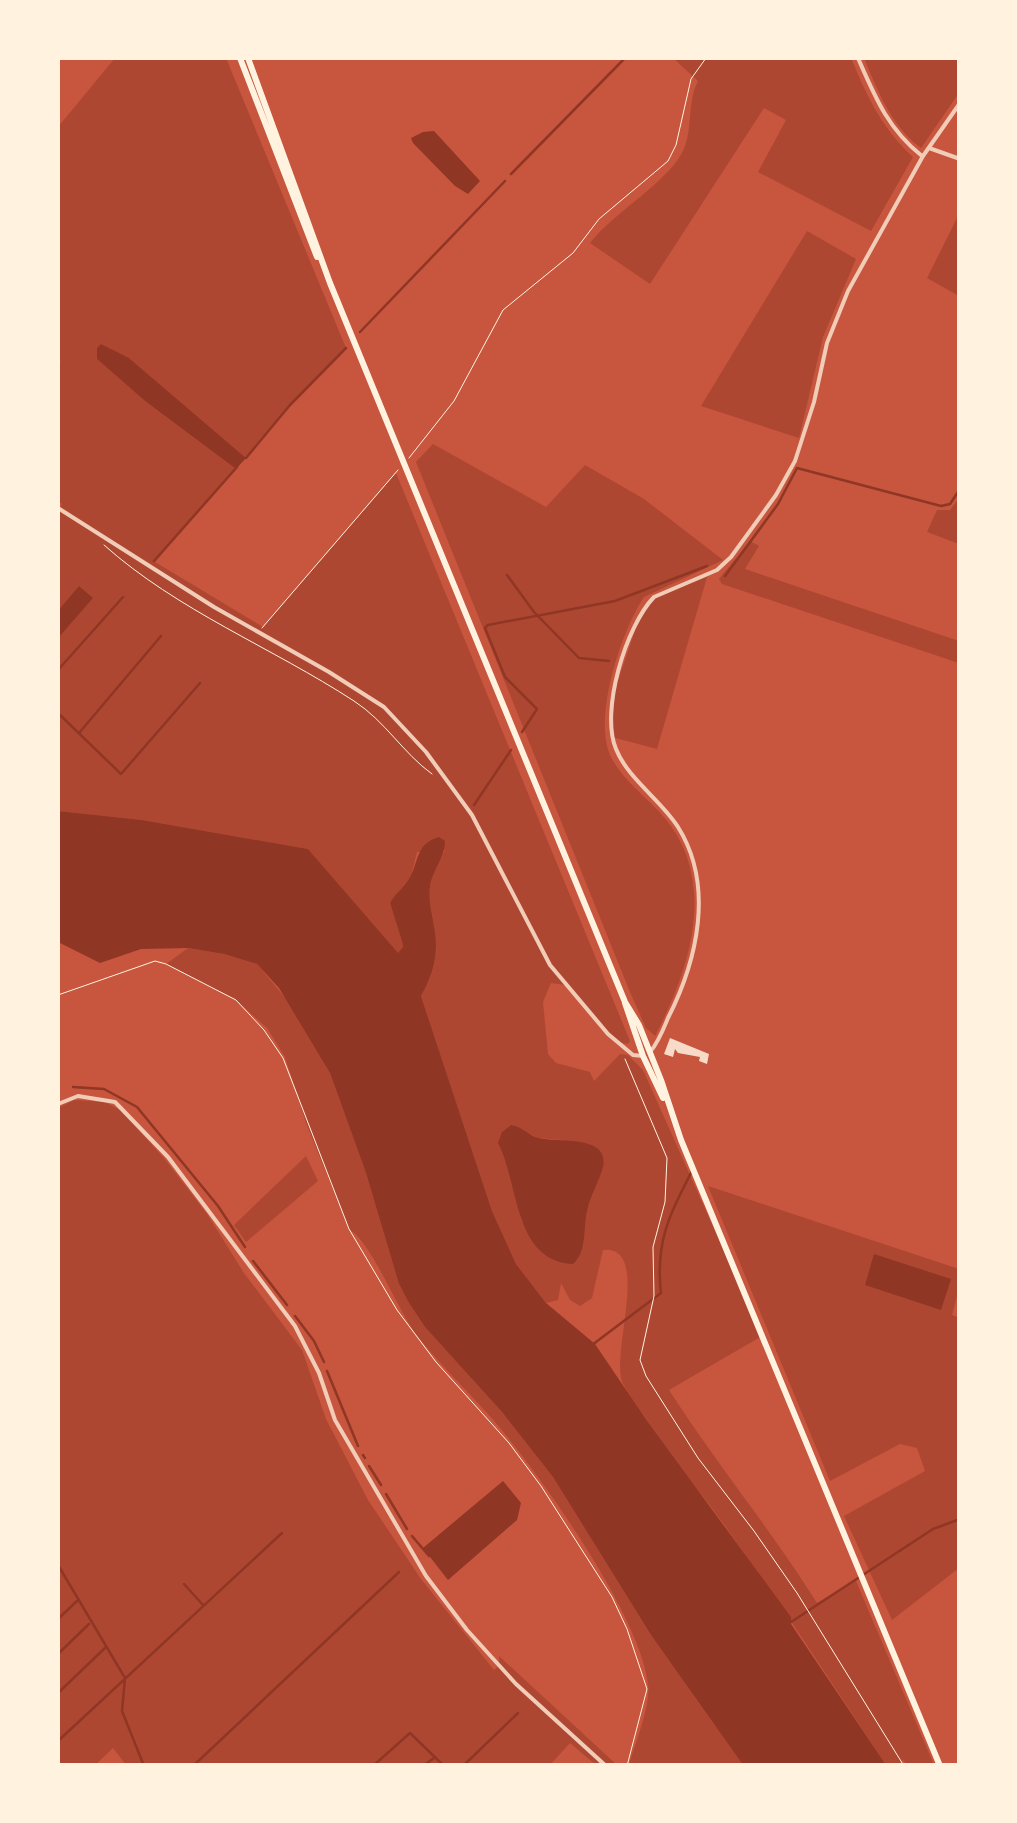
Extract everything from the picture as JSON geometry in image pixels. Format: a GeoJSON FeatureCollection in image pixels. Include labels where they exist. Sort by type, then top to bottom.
{"type":"FeatureCollection","features":[{"type":"Feature","properties":{"kind":"main road"},"geometry":{"type":"LineString","coordinates":[[240,58],[940,1766]]}},
{"type":"Feature","properties":{"kind":"main road"},"geometry":{"type":"LineString","coordinates":[[248,58],[330,283]]}},
{"type":"Feature","properties":{"kind":"street"},"geometry":{"type":"LineString","coordinates":[[858,58],[882,114],[899,137],[922,156]]}},
{"type":"Feature","properties":{"kind":"street"},"geometry":{"type":"LineString","coordinates":[[58,508],[373,699],[426,752],[472,815],[550,965],[618,1042],[634,1055],[646,1054],[686,980],[700,912],[692,852],[678,826],[626,766],[612,737],[613,695],[626,650],[646,605],[654,597],[717,570],[776,495],[795,461],[827,343],[848,291],[922,156],[960,103]]}},
{"type":"Feature","properties":{"kind":"street"},"geometry":{"type":"LineString","coordinates":[[928,148],[960,159]]}},
{"type":"Feature","properties":{"kind":"street"},"geometry":{"type":"LineString","coordinates":[[58,1104],[78,1096],[115,1102],[168,1157],[295,1326],[320,1372],[335,1420],[364,1476],[426,1576],[466,1630],[516,1684],[606,1766]]}},
{"type":"Feature","properties":{"kind":"path"},"geometry":{"type":"LineString","coordinates":[[259,633],[454,402],[503,310],[573,253],[599,219],[668,161],[676,145],[690,79],[706,58]]}},
{"type":"Feature","properties":{"kind":"path"},"geometry":{"type":"LineString","coordinates":[[96,538],[132,568],[208,618],[354,701],[391,731],[415,762]]}},
{"type":"Feature","properties":{"kind":"path"},"geometry":{"type":"LineString","coordinates":[[58,994],[155,961],[236,1000],[264,1030],[282,1058],[349,1229],[397,1310],[541,1486],[617,1607],[646,1688],[627,1766]]}},
{"type":"Feature","properties":{"kind":"path"},"geometry":{"type":"LineString","coordinates":[[618,1042],[667,1158],[665,1202],[653,1247],[654,1296],[640,1360],[646,1376],[698,1458],[806,1607],[904,1766]]}},
{"type":"Feature","properties":{"kind":"shaded area"},"geometry":{"type":"Polygon","coordinates":[[[115,58],[226,58],[346,348],[290,405],[246,458],[129,358],[97,359],[145,401],[236,469],[155,562],[263,627],[396,473],[630,1041],[618,1042],[565,985],[551,983],[543,1002],[548,1054],[556,1063],[590,1072],[594,1081],[620,1054],[628,1055],[643,1070],[762,1336],[669,1390],[817,1603],[856,1581],[934,1765],[907,1765],[903,1760],[902,1765],[886,1765],[746,1555],[634,1403],[620,1370],[628,1283],[618,1253],[603,1250],[592,1298],[580,1306],[570,1300],[561,1283],[558,1300],[546,1303],[516,1264],[492,1211],[421,996],[434,964],[431,882],[445,850],[417,852],[411,876],[390,903],[402,940],[398,954],[308,849],[142,820],[58,811],[58,511],[62,504],[58,501],[61,360],[58,127],[115,58]],[[511,1125],[502,1132],[522,1222],[584,1229],[603,1165],[563,1140],[538,1138],[511,1125]]]}},
{"type":"Feature","properties":{"kind":"shaded area"},"geometry":{"type":"Polygon","coordinates":[[[673,58],[851,58],[876,111],[913,157],[871,231],[758,172],[786,120],[764,108],[650,284],[590,243],[667,173],[684,149],[698,81],[673,58]]]}},
{"type":"Feature","properties":{"kind":"shaded area"},"geometry":{"type":"Polygon","coordinates":[[[864,58],[959,58],[959,93],[921,148],[893,119],[864,58]]]}},
{"type":"Feature","properties":{"kind":"shaded area"},"geometry":{"type":"Polygon","coordinates":[[[434,131],[480,181],[468,194],[413,143],[411,138],[434,131]]]}},
{"type":"Feature","properties":{"kind":"shaded area"},"geometry":{"type":"Polygon","coordinates":[[[959,214],[959,296],[927,278],[959,214]]]}},
{"type":"Feature","properties":{"kind":"shaded area"},"geometry":{"type":"Polygon","coordinates":[[[807,231],[856,259],[823,337],[799,438],[701,406],[807,231]]]}},
{"type":"Feature","properties":{"kind":"shaded area"},"geometry":{"type":"Polygon","coordinates":[[[101,344],[129,358],[246,458],[236,469],[145,401],[97,359],[101,344]]]}},
{"type":"Feature","properties":{"kind":"shaded area"},"geometry":{"type":"Polygon","coordinates":[[[433,444],[546,507],[585,465],[644,499],[723,560],[644,597],[618,653],[607,699],[606,741],[611,757],[671,826],[685,851],[692,877],[694,904],[686,959],[655,1036],[646,1028],[630,992],[416,462],[433,444]]]}},
{"type":"Feature","properties":{"kind":"shaded area"},"geometry":{"type":"Polygon","coordinates":[[[959,498],[959,544],[927,532],[937,510],[950,510],[959,498]]]}},
{"type":"Feature","properties":{"kind":"shaded area"},"geometry":{"type":"Polygon","coordinates":[[[750,541],[759,546],[745,569],[959,641],[959,663],[722,584],[719,579],[750,541]]]}},
{"type":"Feature","properties":{"kind":"shaded area"},"geometry":{"type":"Polygon","coordinates":[[[707,577],[657,749],[612,737],[613,695],[638,622],[654,597],[707,577]]]}},
{"type":"Feature","properties":{"kind":"shaded area"},"geometry":{"type":"Polygon","coordinates":[[[79,586],[93,598],[58,638],[58,611],[79,586]]]}},
{"type":"Feature","properties":{"kind":"shaded area"},"geometry":{"type":"Polygon","coordinates":[[[58,811],[142,820],[308,849],[398,953],[403,947],[390,903],[410,876],[425,845],[439,837],[445,841],[430,892],[434,963],[421,996],[492,1211],[516,1264],[546,1303],[595,1344],[791,1617],[791,1624],[886,1765],[743,1765],[651,1635],[553,1477],[409,1303],[399,1284],[366,1173],[330,1073],[279,988],[257,964],[224,954],[188,948],[141,949],[100,963],[58,942],[58,811]]]}},
{"type":"Feature","properties":{"kind":"shaded area"},"geometry":{"type":"Polygon","coordinates":[[[188,948],[257,964],[291,1005],[330,1073],[366,1173],[399,1284],[409,1303],[553,1477],[651,1635],[743,1765],[629,1765],[645,1713],[648,1684],[641,1655],[608,1585],[562,1510],[514,1446],[418,1337],[367,1248],[349,1229],[306,1123],[285,1057],[267,1028],[236,1000],[166,964],[188,948]]]}},
{"type":"Feature","properties":{"kind":"shaded area"},"geometry":{"type":"Polygon","coordinates":[[[74,1100],[105,1102],[120,1110],[207,1214],[244,1273],[302,1350],[326,1419],[368,1500],[421,1579],[494,1670],[499,1666],[499,1656],[617,1765],[596,1765],[570,1743],[549,1766],[127,1766],[113,1748],[95,1765],[58,1765],[58,1108],[74,1100]]]}},
{"type":"Feature","properties":{"kind":"shaded area"},"geometry":{"type":"Polygon","coordinates":[[[511,1125],[539,1138],[591,1145],[603,1156],[603,1167],[587,1212],[583,1247],[573,1264],[553,1260],[528,1235],[498,1143],[502,1132],[511,1125]]]}},
{"type":"Feature","properties":{"kind":"shaded area"},"geometry":{"type":"Polygon","coordinates":[[[306,1156],[318,1181],[246,1242],[234,1225],[306,1156]]]}},
{"type":"Feature","properties":{"kind":"shaded area"},"geometry":{"type":"Polygon","coordinates":[[[708,1186],[959,1269],[952,1315],[960,1318],[959,1568],[892,1620],[844,1516],[925,1471],[917,1448],[900,1444],[830,1481],[708,1186]]]}},
{"type":"Feature","properties":{"kind":"shaded area"},"geometry":{"type":"Polygon","coordinates":[[[874,1254],[951,1279],[941,1310],[865,1285],[874,1254]]]}},
{"type":"Feature","properties":{"kind":"shaded area"},"geometry":{"type":"Polygon","coordinates":[[[503,1481],[521,1503],[517,1520],[448,1580],[423,1548],[503,1481]]]}},
{"type":"Feature","properties":{"kind":"building"},"geometry":{"type":"Polygon","coordinates":[[[670,1038],[709,1054],[707,1064],[699,1061],[700,1057],[675,1049],[673,1057],[664,1054],[670,1038]]]}},
{"type":"Feature","properties":{"kind":"waterway"},"geometry":{"type":"LineString","coordinates":[[511,174],[625,58]]}},
{"type":"Feature","properties":{"kind":"waterway"},"geometry":{"type":"LineString","coordinates":[[360,332],[505,181]]}},
{"type":"Feature","properties":{"kind":"waterway"},"geometry":{"type":"LineString","coordinates":[[246,458],[290,405],[346,348]]}},
{"type":"Feature","properties":{"kind":"waterway"},"geometry":{"type":"LineString","coordinates":[[154,561],[237,467]]}},
{"type":"Feature","properties":{"kind":"waterway"},"geometry":{"type":"LineString","coordinates":[[725,576],[778,504],[797,468],[941,506],[950,504],[960,489]]}},
{"type":"Feature","properties":{"kind":"waterway"},"geometry":{"type":"LineString","coordinates":[[522,732],[537,709],[505,677],[485,628],[488,625],[615,601],[707,566]]}},
{"type":"Feature","properties":{"kind":"waterway"},"geometry":{"type":"LineString","coordinates":[[507,575],[534,612],[579,658],[609,661]]}},
{"type":"Feature","properties":{"kind":"waterway"},"geometry":{"type":"LineString","coordinates":[[58,670],[123,597]]}},
{"type":"Feature","properties":{"kind":"waterway"},"geometry":{"type":"LineString","coordinates":[[79,733],[161,636]]}},
{"type":"Feature","properties":{"kind":"waterway"},"geometry":{"type":"LineString","coordinates":[[58,713],[121,774],[200,683]]}},
{"type":"Feature","properties":{"kind":"waterway"},"geometry":{"type":"LineString","coordinates":[[474,805],[511,750]]}},
{"type":"Feature","properties":{"kind":"waterway"},"geometry":{"type":"LineString","coordinates":[[73,1087],[104,1089],[137,1107],[218,1206],[245,1247]]}},
{"type":"Feature","properties":{"kind":"waterway"},"geometry":{"type":"LineString","coordinates":[[592,1345],[661,1293],[662,1243],[693,1169]]}},
{"type":"Feature","properties":{"kind":"waterway"},"geometry":{"type":"LineString","coordinates":[[253,1261],[287,1305]]}},
{"type":"Feature","properties":{"kind":"waterway"},"geometry":{"type":"LineString","coordinates":[[295,1316],[324,1362]]}},
{"type":"Feature","properties":{"kind":"waterway"},"geometry":{"type":"LineString","coordinates":[[327,1371],[358,1446]]}},
{"type":"Feature","properties":{"kind":"waterway"},"geometry":{"type":"LineString","coordinates":[[369,1466],[381,1485]]}},
{"type":"Feature","properties":{"kind":"waterway"},"geometry":{"type":"LineString","coordinates":[[386,1494],[407,1529]]}},
{"type":"Feature","properties":{"kind":"waterway"},"geometry":{"type":"LineString","coordinates":[[791,1622],[933,1529],[960,1519]]}},
{"type":"Feature","properties":{"kind":"waterway"},"geometry":{"type":"LineString","coordinates":[[58,1741],[282,1533]]}},
{"type":"Feature","properties":{"kind":"waterway"},"geometry":{"type":"LineString","coordinates":[[412,1536],[429,1556]]}},
{"type":"Feature","properties":{"kind":"waterway"},"geometry":{"type":"LineString","coordinates":[[58,1565],[125,1678],[122,1711],[144,1766]]}},
{"type":"Feature","properties":{"kind":"waterway"},"geometry":{"type":"LineString","coordinates":[[193,1766],[399,1572]]}},
{"type":"Feature","properties":{"kind":"waterway"},"geometry":{"type":"LineString","coordinates":[[184,1584],[203,1605]]}},
{"type":"Feature","properties":{"kind":"waterway"},"geometry":{"type":"LineString","coordinates":[[58,1619],[78,1600]]}},
{"type":"Feature","properties":{"kind":"waterway"},"geometry":{"type":"LineString","coordinates":[[58,1654],[89,1624]]}},
{"type":"Feature","properties":{"kind":"waterway"},"geometry":{"type":"LineString","coordinates":[[58,1693],[106,1647]]}},
{"type":"Feature","properties":{"kind":"waterway"},"geometry":{"type":"LineString","coordinates":[[463,1766],[518,1713]]}},
{"type":"Feature","properties":{"kind":"waterway"},"geometry":{"type":"LineString","coordinates":[[373,1766],[410,1733],[444,1766]]}},
{"type":"Feature","properties":{"kind":"waterway"},"geometry":{"type":"LineString","coordinates":[[423,1766],[434,1758]]}}]}
